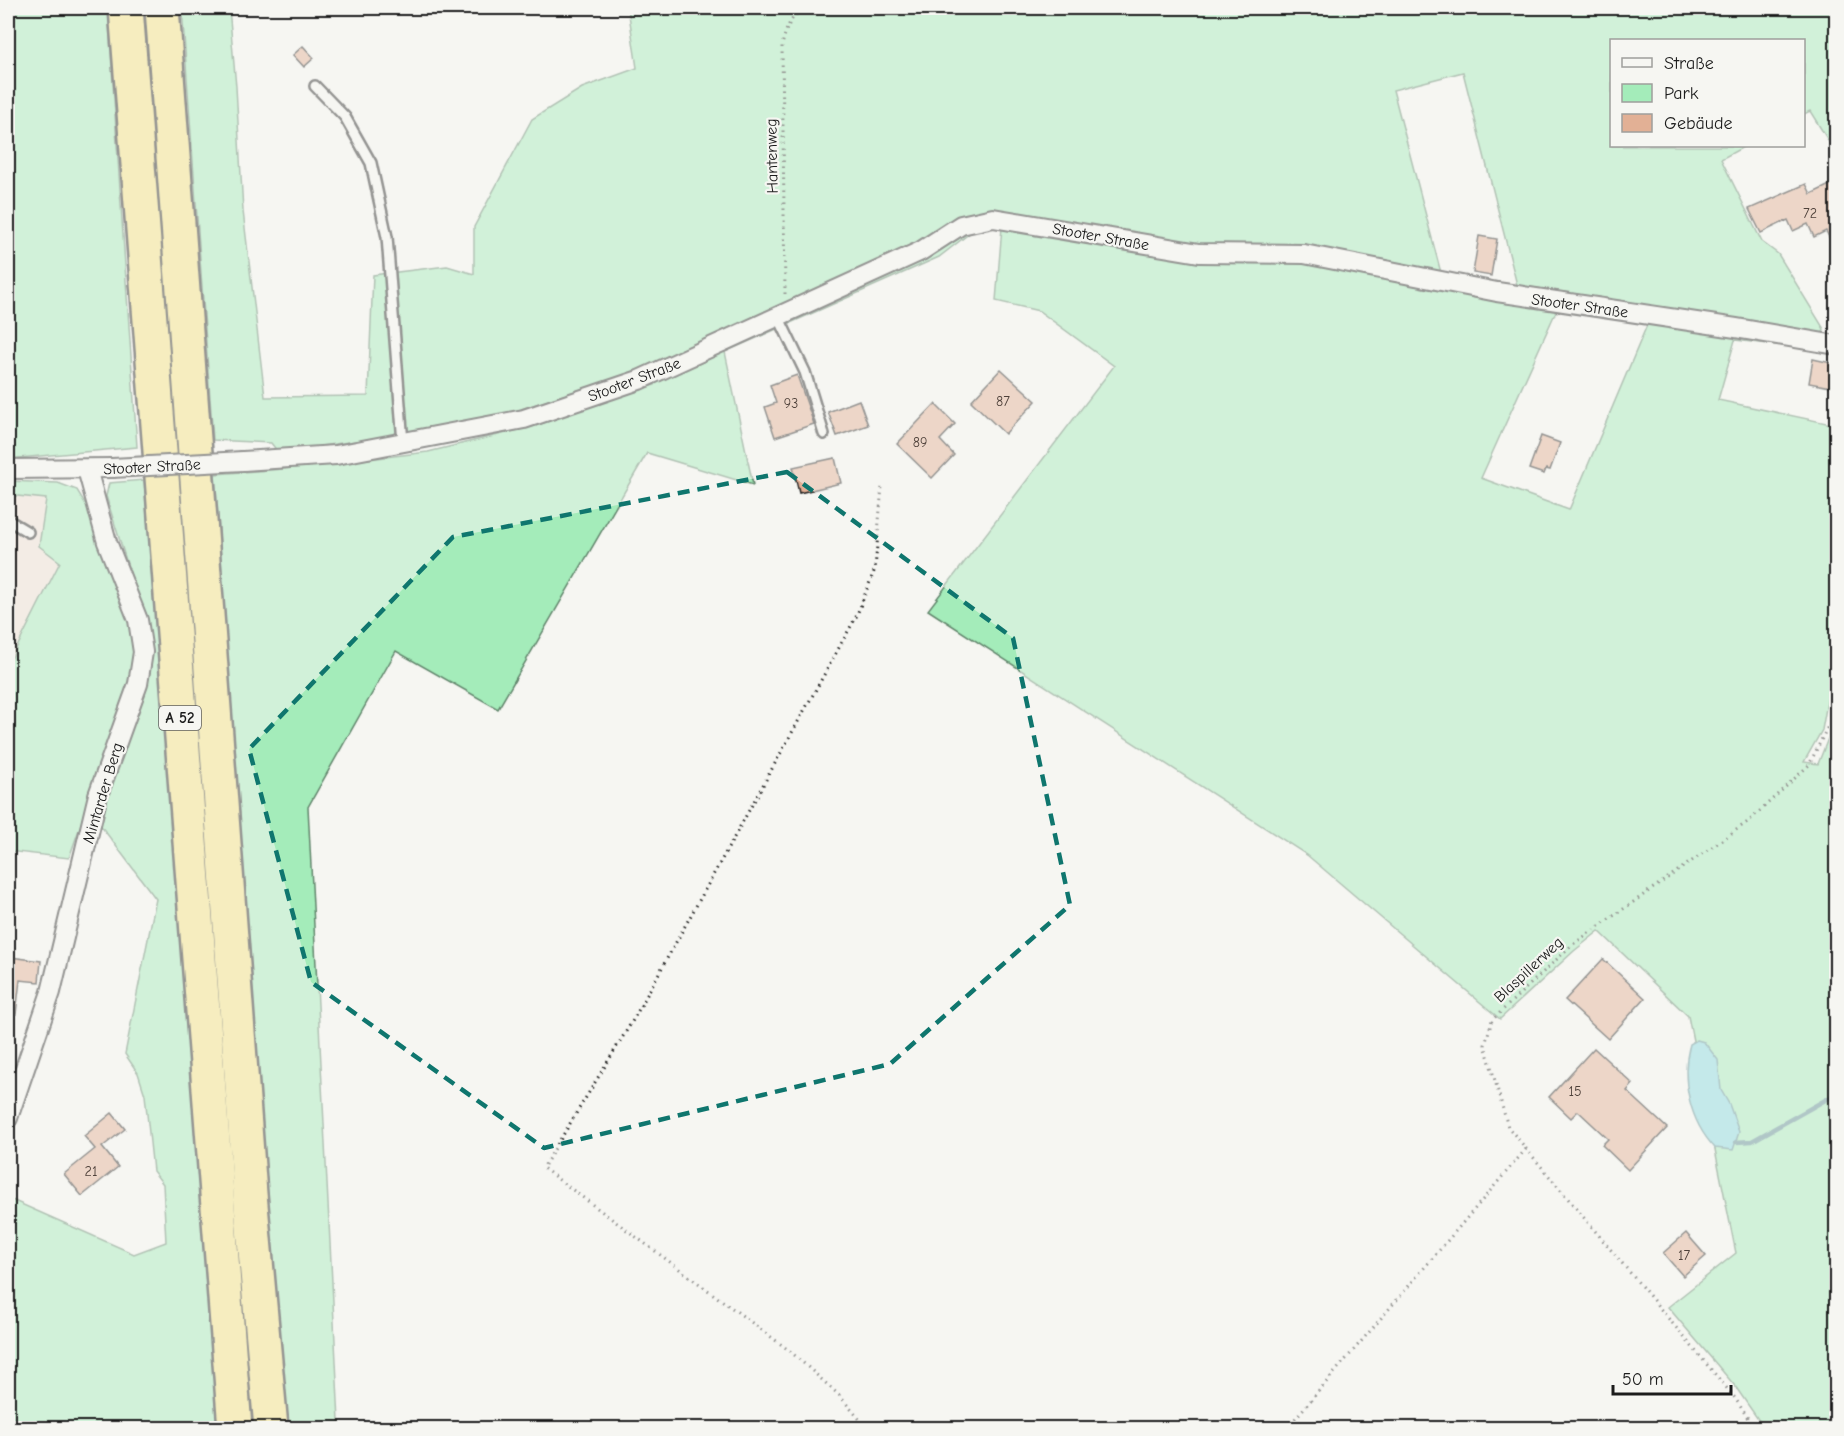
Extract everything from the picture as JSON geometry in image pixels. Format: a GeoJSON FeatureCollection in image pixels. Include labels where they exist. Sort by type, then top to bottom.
{"type":"FeatureCollection","features":[{"type":"Feature","properties":{"kind":"highway","name":"A 52"},"geometry":{"type":"LineString","coordinates":[[126,8],[236,1428]]}},
{"type":"Feature","properties":{"kind":"highway","name":"A 52"},"geometry":{"type":"LineString","coordinates":[[162,8],[250,1194],[271,1428]]}},
{"type":"Feature","properties":{"kind":"street","name":"Stooter Straße"},"geometry":{"type":"LineString","coordinates":[[8,469],[112,468],[336,455],[524,419],[639,381],[921,251],[961,225],[993,218],[1198,253],[1304,254],[1497,292],[1836,345]]}},
{"type":"Feature","properties":{"kind":"street","name":"Mintarder Berg"},"geometry":{"type":"LineString","coordinates":[[8,1118],[51,992],[98,795],[138,684],[143,652],[138,620],[106,542],[87,469]]}},
{"type":"Feature","properties":{"kind":"lane"},"geometry":{"type":"LineString","coordinates":[[315,86],[345,117],[371,163],[387,237],[402,443]]}},
{"type":"Feature","properties":{"kind":"lane"},"geometry":{"type":"LineString","coordinates":[[782,314],[805,372],[824,434]]}},
{"type":"Feature","properties":{"kind":"lane"},"geometry":{"type":"LineString","coordinates":[[8,520],[28,532]]}},
{"type":"Feature","properties":{"kind":"path","name":"Hantenweg"},"geometry":{"type":"LineString","coordinates":[[782,314],[782,46],[786,27],[800,10],[805,8]]}},
{"type":"Feature","properties":{"kind":"path"},"geometry":{"type":"LineString","coordinates":[[867,1428],[839,1395],[790,1351],[543,1168],[633,1020],[856,617],[875,569],[882,486]]}},
{"type":"Feature","properties":{"kind":"path","name":"Blaspillerweg"},"geometry":{"type":"LineString","coordinates":[[1754,1428],[1736,1398],[1508,1127],[1485,1046],[1492,1020],[1572,945],[1749,821],[1809,765],[1831,720],[1836,693]]}},
{"type":"Feature","properties":{"kind":"path"},"geometry":{"type":"LineString","coordinates":[[1287,1428],[1526,1149]]}},
{"type":"Feature","properties":{"kind":"highlighted area"},"geometry":{"type":"Polygon","coordinates":[[[787,472],[1013,638],[1070,905],[890,1064],[544,1148],[311,982],[249,749],[453,537],[787,472]]]}},
{"type":"Feature","properties":{"kind":"shaded area"},"geometry":{"type":"Polygon","coordinates":[[[8,495],[46,498],[39,546],[60,562],[8,665],[8,495]]]}},
{"type":"Feature","properties":{"kind":"green space"},"geometry":{"type":"Polygon","coordinates":[[[8,8],[108,8],[137,447],[8,459],[8,8]]]}},
{"type":"Feature","properties":{"kind":"green space"},"geometry":{"type":"Polygon","coordinates":[[[182,8],[229,8],[243,211],[265,397],[368,396],[373,275],[447,266],[474,274],[474,227],[532,119],[582,88],[637,68],[628,8],[1836,8],[1836,153],[1810,111],[1805,114],[1805,39],[1610,39],[1610,147],[1743,147],[1721,159],[1762,242],[1778,254],[1824,329],[1818,350],[1735,340],[1718,400],[1836,425],[1836,653],[1822,730],[1804,762],[1818,764],[1836,718],[1836,1428],[1764,1428],[1735,1386],[1668,1307],[1736,1253],[1688,1016],[1599,931],[1500,1019],[1307,855],[928,610],[1114,366],[1039,311],[996,301],[1002,227],[979,226],[939,257],[725,352],[753,485],[647,453],[498,709],[396,651],[308,807],[339,1421],[343,1428],[286,1428],[267,1210],[215,474],[284,469],[428,452],[535,426],[606,399],[655,385],[655,365],[515,411],[455,427],[278,452],[271,443],[213,440],[182,8]],[[1463,72],[1393,90],[1441,273],[1557,309],[1481,478],[1569,510],[1655,306],[1517,285],[1463,72]]]}},
{"type":"Feature","properties":{"kind":"green space"},"geometry":{"type":"Polygon","coordinates":[[[144,480],[206,1212],[218,1428],[8,1428],[8,1209],[12,1200],[134,1254],[166,1242],[163,1184],[153,1171],[145,1095],[138,1073],[125,1054],[156,899],[98,822],[102,795],[149,678],[149,634],[106,496],[109,483],[144,480]]]}},
{"type":"Feature","properties":{"kind":"green space"},"geometry":{"type":"Polygon","coordinates":[[[8,481],[58,483],[77,490],[88,508],[133,624],[135,660],[118,719],[69,858],[8,851],[8,665],[60,562],[39,546],[46,499],[8,495],[8,481]]]}},
{"type":"Feature","properties":{"kind":"water"},"geometry":{"type":"Polygon","coordinates":[[[1697,1040],[1704,1042],[1718,1060],[1721,1090],[1729,1104],[1739,1132],[1733,1150],[1715,1148],[1706,1138],[1693,1113],[1686,1071],[1690,1044],[1697,1040]]]}},
{"type":"Feature","properties":{"kind":"building"},"geometry":{"type":"Polygon","coordinates":[[[303,46],[314,58],[304,67],[293,55],[303,46]]]}},
{"type":"Feature","properties":{"kind":"building"},"geometry":{"type":"Polygon","coordinates":[[[1836,182],[1836,252],[1826,231],[1814,237],[1808,224],[1793,231],[1788,220],[1761,233],[1749,209],[1806,184],[1811,194],[1836,182]]]}},
{"type":"Feature","properties":{"kind":"building"},"geometry":{"type":"Polygon","coordinates":[[[1479,236],[1497,239],[1491,276],[1473,273],[1479,236]]]}},
{"type":"Feature","properties":{"kind":"building"},"geometry":{"type":"Polygon","coordinates":[[[1813,359],[1836,364],[1836,388],[1809,383],[1813,359]]]}},
{"type":"Feature","properties":{"kind":"building"},"geometry":{"type":"Polygon","coordinates":[[[1001,369],[1036,401],[1005,434],[971,401],[1001,369]]]}},
{"type":"Feature","properties":{"kind":"building"},"geometry":{"type":"Polygon","coordinates":[[[797,375],[814,424],[775,437],[765,407],[776,403],[770,385],[797,375]]]}},
{"type":"Feature","properties":{"kind":"building"},"geometry":{"type":"Polygon","coordinates":[[[859,400],[868,425],[837,436],[828,412],[859,400]]]}},
{"type":"Feature","properties":{"kind":"building"},"geometry":{"type":"Polygon","coordinates":[[[935,404],[955,424],[940,440],[954,455],[932,478],[897,444],[935,404]]]}},
{"type":"Feature","properties":{"kind":"building"},"geometry":{"type":"Polygon","coordinates":[[[1541,436],[1560,443],[1550,470],[1546,469],[1544,474],[1529,469],[1541,436]]]}},
{"type":"Feature","properties":{"kind":"building"},"geometry":{"type":"Polygon","coordinates":[[[835,458],[841,483],[799,493],[793,467],[835,458]]]}},
{"type":"Feature","properties":{"kind":"building"},"geometry":{"type":"Polygon","coordinates":[[[10,957],[41,961],[39,982],[20,980],[16,1014],[8,1014],[10,957]]]}},
{"type":"Feature","properties":{"kind":"building"},"geometry":{"type":"Polygon","coordinates":[[[1603,959],[1645,998],[1608,1039],[1565,1000],[1603,959]]]}},
{"type":"Feature","properties":{"kind":"building"},"geometry":{"type":"Polygon","coordinates":[[[1594,1048],[1633,1084],[1627,1091],[1667,1128],[1628,1170],[1602,1145],[1608,1139],[1578,1111],[1571,1118],[1549,1097],[1594,1048]]]}},
{"type":"Feature","properties":{"kind":"building"},"geometry":{"type":"Polygon","coordinates":[[[112,1113],[125,1129],[102,1147],[118,1167],[82,1196],[64,1174],[95,1149],[84,1136],[112,1113]]]}},
{"type":"Feature","properties":{"kind":"building"},"geometry":{"type":"Polygon","coordinates":[[[1686,1233],[1706,1256],[1683,1276],[1663,1253],[1686,1233]]]}},
{"type":"Feature","properties":{"kind":"waterway"},"geometry":{"type":"LineString","coordinates":[[1736,1142],[1752,1141],[1836,1094]]}}]}
